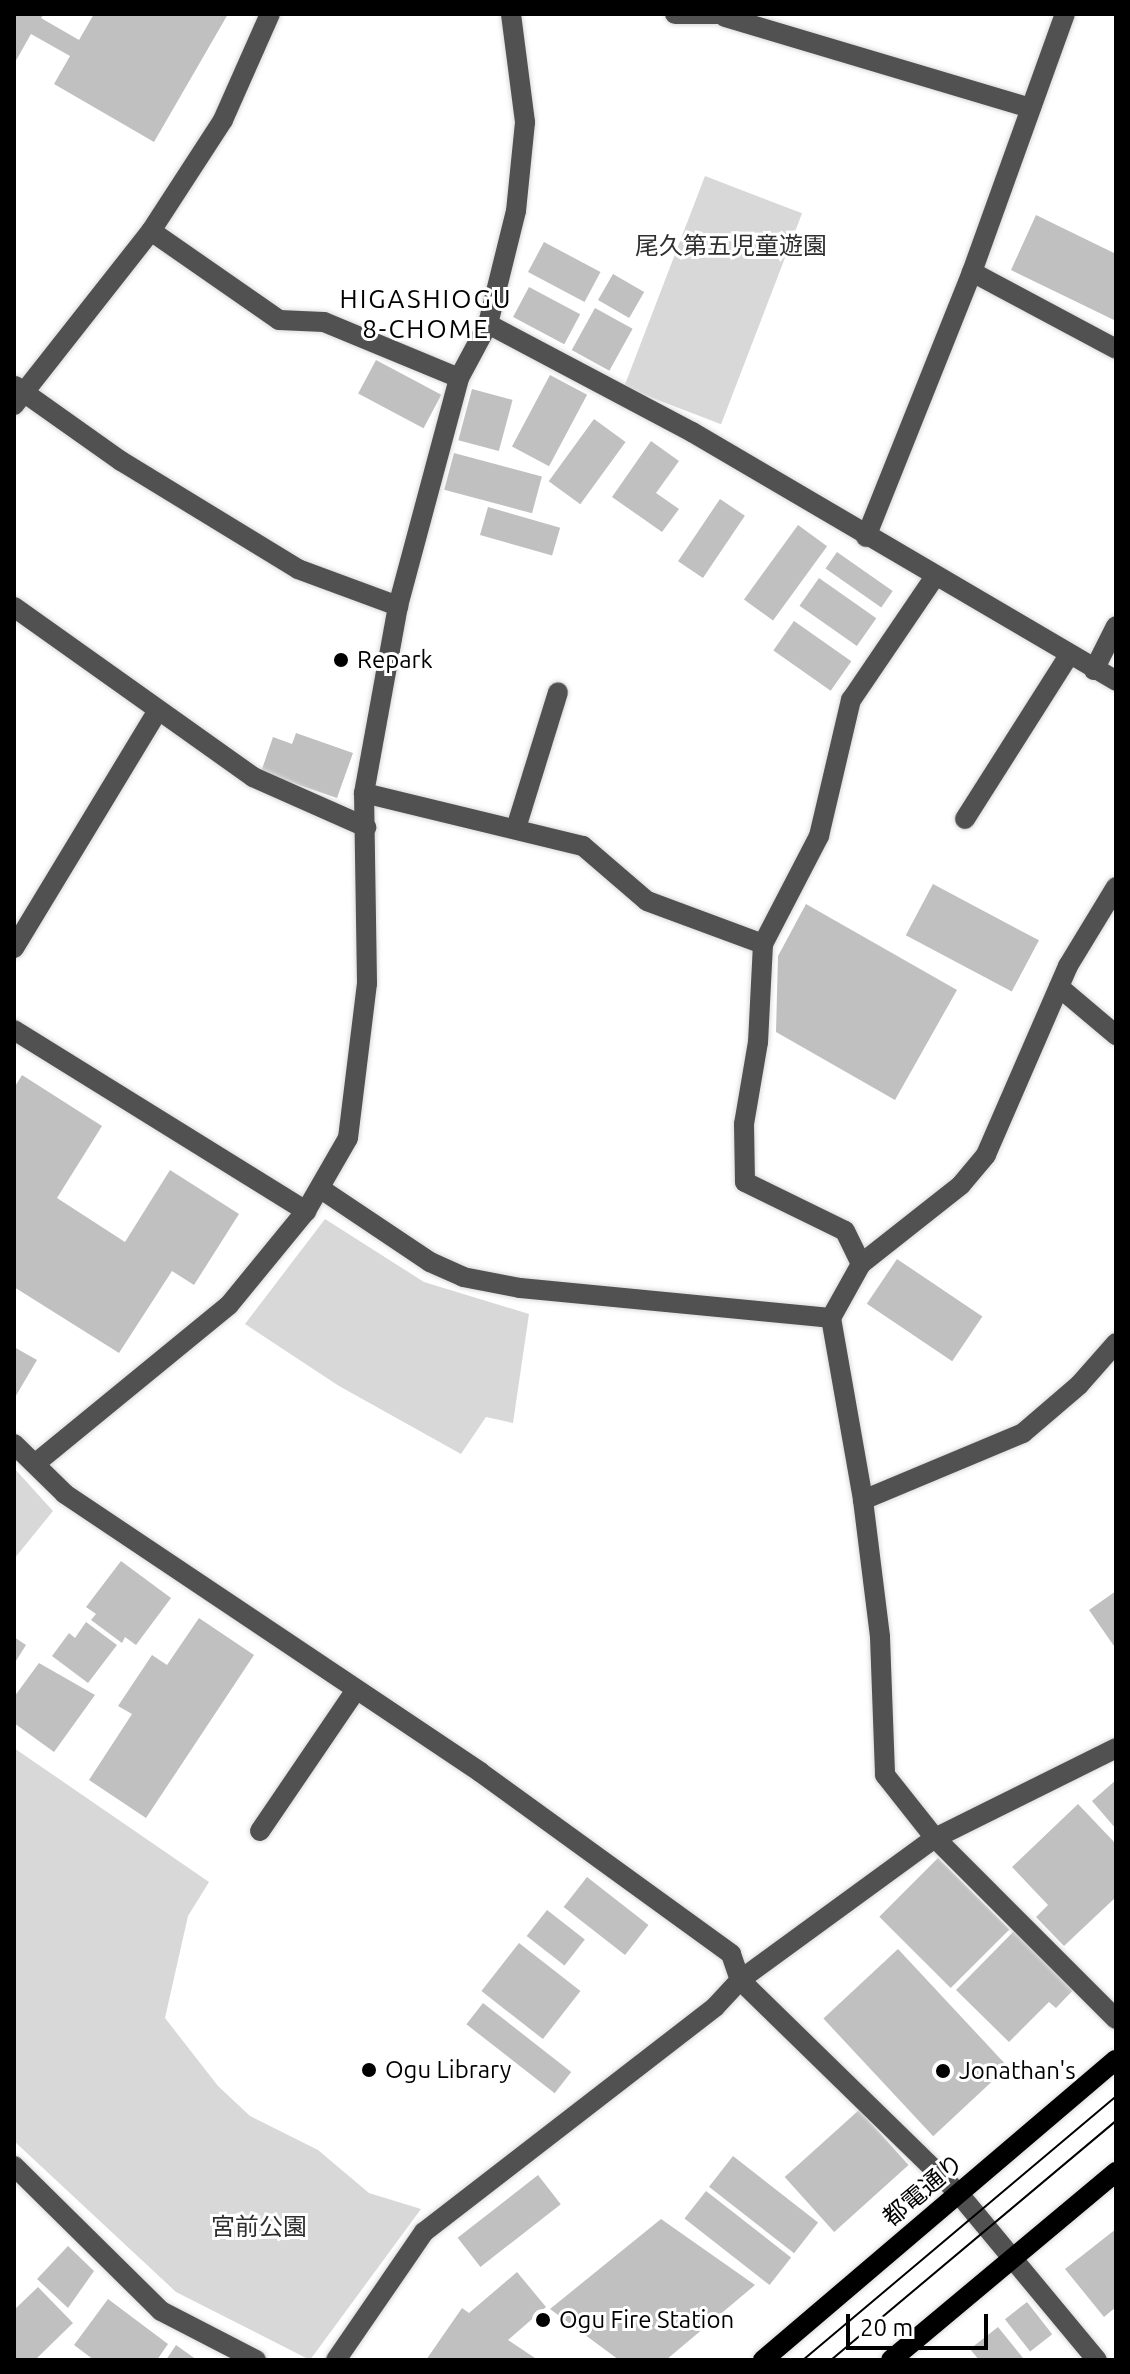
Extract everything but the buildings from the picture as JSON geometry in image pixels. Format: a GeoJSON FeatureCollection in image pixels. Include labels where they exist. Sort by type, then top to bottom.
{"type":"FeatureCollection","features":[{"type":"Feature","properties":{"kind":"main road","name":"都電通り"},"geometry":{"type":"LineString","coordinates":[[763,2360],[1116,2060]]}},
{"type":"Feature","properties":{"kind":"main road"},"geometry":{"type":"LineString","coordinates":[[891,2360],[1116,2172]]}},
{"type":"Feature","properties":{"kind":"street"},"geometry":{"type":"LineString","coordinates":[[270,14],[223,120],[151,231],[17,394],[298,569],[398,606]]}},
{"type":"Feature","properties":{"kind":"street"},"geometry":{"type":"LineString","coordinates":[[36,1463],[229,1305],[306,1211],[348,1138],[367,983],[364,793],[398,606],[459,378],[488,324],[516,211],[525,122],[511,14]]}},
{"type":"Feature","properties":{"kind":"street"},"geometry":{"type":"LineString","coordinates":[[675,14],[726,16],[1031,108]]}},
{"type":"Feature","properties":{"kind":"street"},"geometry":{"type":"LineString","coordinates":[[866,537],[972,272],[1065,14]]}},
{"type":"Feature","properties":{"kind":"street"},"geometry":{"type":"LineString","coordinates":[[151,231],[279,320],[324,322],[459,378]]}},
{"type":"Feature","properties":{"kind":"street"},"geometry":{"type":"LineString","coordinates":[[972,272],[1116,349]]}},
{"type":"Feature","properties":{"kind":"street"},"geometry":{"type":"LineString","coordinates":[[488,324],[692,432],[934,578],[1116,681]]}},
{"type":"Feature","properties":{"kind":"street"},"geometry":{"type":"LineString","coordinates":[[861,1264],[845,1231],[745,1182],[744,1124],[758,1042],[763,944],[819,836],[851,700],[934,578]]}},
{"type":"Feature","properties":{"kind":"street"},"geometry":{"type":"LineString","coordinates":[[14,607],[253,777],[366,827]]}},
{"type":"Feature","properties":{"kind":"street"},"geometry":{"type":"LineString","coordinates":[[1094,670],[1116,626]]}},
{"type":"Feature","properties":{"kind":"street"},"geometry":{"type":"LineString","coordinates":[[965,819],[1069,655]]}},
{"type":"Feature","properties":{"kind":"street"},"geometry":{"type":"LineString","coordinates":[[516,828],[558,692]]}},
{"type":"Feature","properties":{"kind":"street"},"geometry":{"type":"LineString","coordinates":[[14,948],[158,710]]}},
{"type":"Feature","properties":{"kind":"street"},"geometry":{"type":"LineString","coordinates":[[364,793],[583,846],[647,901],[763,944]]}},
{"type":"Feature","properties":{"kind":"street"},"geometry":{"type":"LineString","coordinates":[[1116,887],[1059,987],[986,1155],[961,1185],[861,1264],[831,1318],[863,1500],[880,1637],[885,1775],[935,1838],[1116,2019]]}},
{"type":"Feature","properties":{"kind":"street"},"geometry":{"type":"LineString","coordinates":[[1059,987],[1116,1035]]}},
{"type":"Feature","properties":{"kind":"street"},"geometry":{"type":"LineString","coordinates":[[14,1030],[306,1211]]}},
{"type":"Feature","properties":{"kind":"street"},"geometry":{"type":"LineString","coordinates":[[321,1189],[430,1262],[463,1277],[520,1288],[831,1318]]}},
{"type":"Feature","properties":{"kind":"street"},"geometry":{"type":"LineString","coordinates":[[863,1500],[1023,1433],[1079,1385],[1116,1343]]}},
{"type":"Feature","properties":{"kind":"street"},"geometry":{"type":"LineString","coordinates":[[14,1444],[65,1494],[480,1772],[731,1954],[740,1980],[959,2194],[1016,2258],[1097,2360]]}},
{"type":"Feature","properties":{"kind":"street"},"geometry":{"type":"LineString","coordinates":[[260,1831],[356,1690]]}},
{"type":"Feature","properties":{"kind":"street"},"geometry":{"type":"LineString","coordinates":[[336,2360],[424,2232],[715,2007],[740,1980],[935,1838],[1116,1748]]}},
{"type":"Feature","properties":{"kind":"street"},"geometry":{"type":"LineString","coordinates":[[14,2166],[161,2311],[256,2360]]}},
{"type":"Feature","properties":{"kind":"green space","name":"尾久第五児童遊園"},"geometry":{"type":"Polygon","coordinates":[[[705,176],[802,213],[721,424],[624,387],[705,176]]]}},
{"type":"Feature","properties":{"kind":"green space"},"geometry":{"type":"Polygon","coordinates":[[[325,1219],[424,1282],[529,1314],[513,1423],[486,1417],[461,1454],[339,1386],[245,1324],[325,1219]]]}},
{"type":"Feature","properties":{"kind":"green space"},"geometry":{"type":"Polygon","coordinates":[[[14,1468],[53,1511],[14,1559],[14,1468]]]}},
{"type":"Feature","properties":{"kind":"green space","name":"宮前公園"},"geometry":{"type":"Polygon","coordinates":[[[14,1748],[209,1882],[188,1916],[165,2018],[218,2086],[250,2116],[318,2150],[369,2193],[421,2209],[310,2360],[176,2292],[14,2141],[14,1748]]]}},
{"type":"Feature","properties":{"kind":"tram line"},"geometry":{"type":"LineString","coordinates":[[803,2360],[1116,2096]]}},
{"type":"Feature","properties":{"kind":"tram line"},"geometry":{"type":"LineString","coordinates":[[831,2360],[1116,2121]]}},
{"type":"Feature","properties":{"kind":"place","name":"Repark"},"geometry":{"type":"Point","coordinates":[341,660]}},
{"type":"Feature","properties":{"kind":"place","name":"Ogu Library"},"geometry":{"type":"Point","coordinates":[369,2070]}},
{"type":"Feature","properties":{"kind":"place","name":"Jonathan's"},"geometry":{"type":"Point","coordinates":[943,2071]}},
{"type":"Feature","properties":{"kind":"place","name":"Ogu Fire Station"},"geometry":{"type":"Point","coordinates":[543,2320]}},
{"type":"Feature","properties":{"kind":"district","name":"HIGASHIOGU 8-CHOME"},"geometry":{"type":"Point","coordinates":[426,314]}}]}
